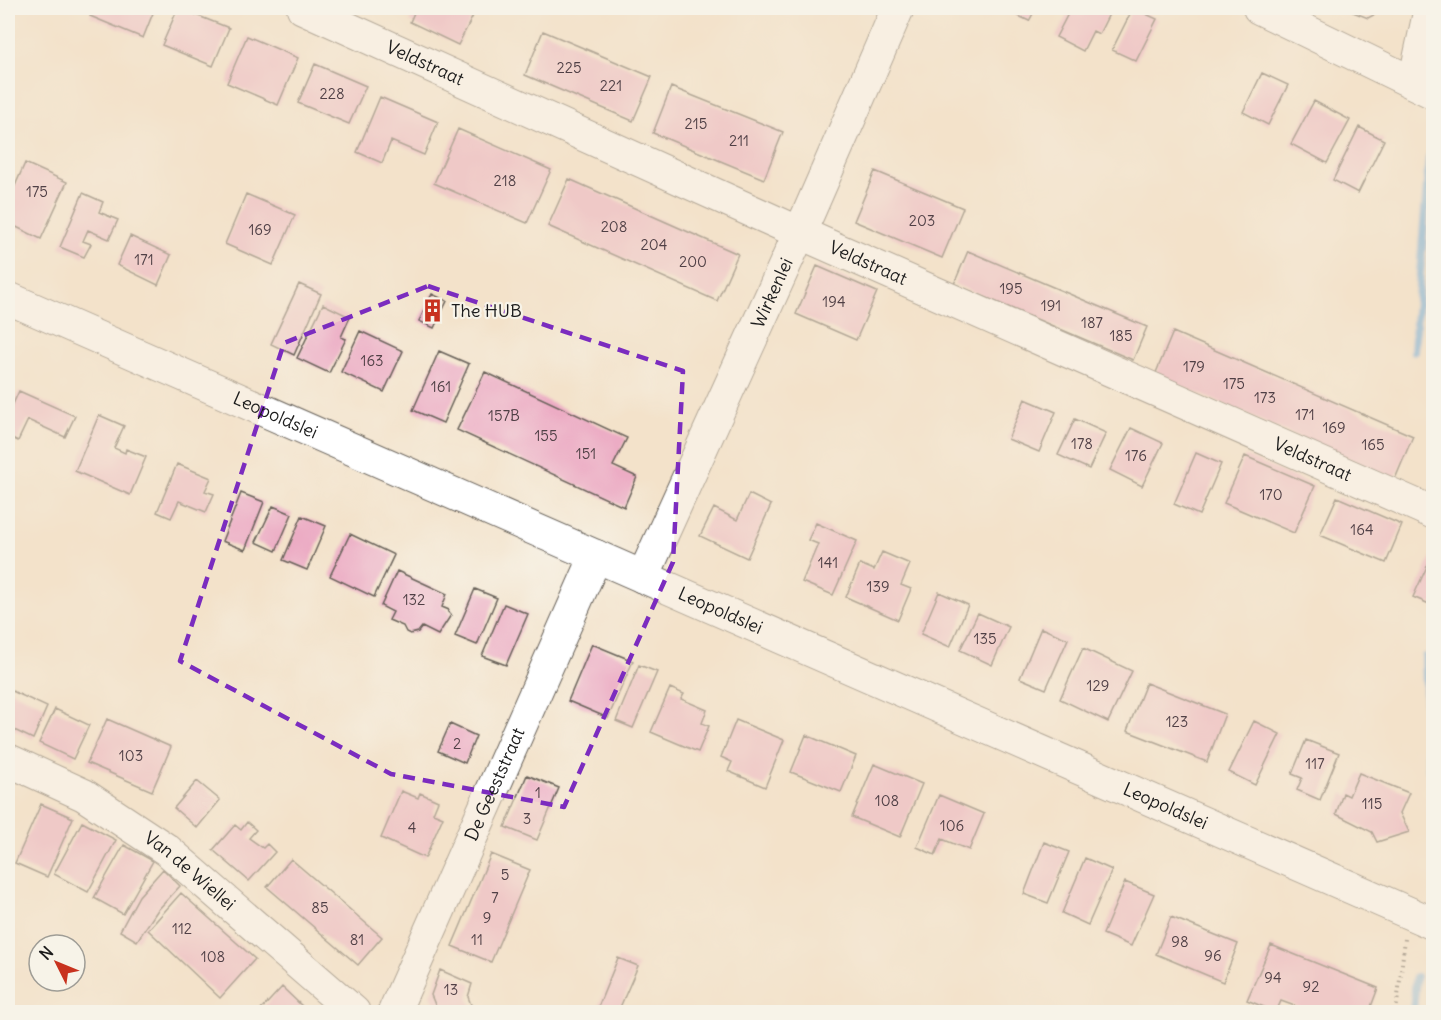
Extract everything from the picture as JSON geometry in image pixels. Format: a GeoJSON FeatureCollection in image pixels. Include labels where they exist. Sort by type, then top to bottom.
{"type":"FeatureCollection","features":[{"type":"Feature","properties":{"kind":"street","name":"Veldstraat"},"geometry":{"type":"LineString","coordinates":[[303,8],[800,232],[1434,513]]}},
{"type":"Feature","properties":{"kind":"street","name":"Wirkenlei"},"geometry":{"type":"LineString","coordinates":[[643,577],[800,232],[898,8]]}},
{"type":"Feature","properties":{"kind":"street"},"geometry":{"type":"LineString","coordinates":[[1259,8],[1424,88],[1430,8]]}},
{"type":"Feature","properties":{"kind":"street","name":"Leopoldslei"},"geometry":{"type":"LineString","coordinates":[[8,298],[1421,918]]}},
{"type":"Feature","properties":{"kind":"street","name":"De Geeststraat"},"geometry":{"type":"LineString","coordinates":[[394,1012],[596,556]]}},
{"type":"Feature","properties":{"kind":"street","name":"Van de Wiellei"},"geometry":{"type":"LineString","coordinates":[[8,760],[84,795],[167,850],[354,1012]]}},
{"type":"Feature","properties":{"kind":"path"},"geometry":{"type":"LineString","coordinates":[[1396,1012],[1421,918]]}},
{"type":"Feature","properties":{"kind":"highlighted area"},"geometry":{"type":"Polygon","coordinates":[[[428,286],[683,371],[673,562],[564,807],[391,774],[180,661],[284,343],[428,286]]]}},
{"type":"Feature","properties":{"kind":"building"},"geometry":{"type":"Polygon","coordinates":[[[93,8],[155,8],[143,38],[90,16],[93,8]]]}},
{"type":"Feature","properties":{"kind":"building"},"geometry":{"type":"Polygon","coordinates":[[[178,8],[229,28],[213,66],[162,45],[178,8]]]}},
{"type":"Feature","properties":{"kind":"building"},"geometry":{"type":"Polygon","coordinates":[[[416,8],[477,8],[458,45],[410,22],[416,8]]]}},
{"type":"Feature","properties":{"kind":"building"},"geometry":{"type":"Polygon","coordinates":[[[1002,8],[1036,8],[1029,21],[1002,8]]]}},
{"type":"Feature","properties":{"kind":"building"},"geometry":{"type":"Polygon","coordinates":[[[1071,8],[1112,8],[1099,34],[1093,31],[1083,51],[1056,37],[1071,8]]]}},
{"type":"Feature","properties":{"kind":"building"},"geometry":{"type":"Polygon","coordinates":[[[1133,8],[1157,19],[1136,61],[1112,50],[1133,8]]]}},
{"type":"Feature","properties":{"kind":"building"},"geometry":{"type":"Polygon","coordinates":[[[1343,8],[1387,8],[1368,18],[1343,8]]]}},
{"type":"Feature","properties":{"kind":"building"},"geometry":{"type":"Polygon","coordinates":[[[543,31],[652,77],[633,121],[525,75],[543,31]]]}},
{"type":"Feature","properties":{"kind":"building"},"geometry":{"type":"Polygon","coordinates":[[[247,36],[298,58],[278,105],[227,83],[247,36]]]}},
{"type":"Feature","properties":{"kind":"building"},"geometry":{"type":"Polygon","coordinates":[[[315,64],[366,86],[349,124],[298,103],[315,64]]]}},
{"type":"Feature","properties":{"kind":"building"},"geometry":{"type":"Polygon","coordinates":[[[1262,73],[1288,85],[1268,125],[1243,112],[1262,73]]]}},
{"type":"Feature","properties":{"kind":"building"},"geometry":{"type":"Polygon","coordinates":[[[671,87],[783,132],[764,179],[653,133],[671,87]]]}},
{"type":"Feature","properties":{"kind":"building"},"geometry":{"type":"Polygon","coordinates":[[[380,97],[438,122],[424,155],[391,141],[382,163],[357,152],[380,97]]]}},
{"type":"Feature","properties":{"kind":"building"},"geometry":{"type":"Polygon","coordinates":[[[1314,101],[1350,120],[1327,163],[1291,144],[1314,101]]]}},
{"type":"Feature","properties":{"kind":"building"},"geometry":{"type":"Polygon","coordinates":[[[1359,127],[1384,140],[1358,193],[1333,180],[1359,127]]]}},
{"type":"Feature","properties":{"kind":"building"},"geometry":{"type":"Polygon","coordinates":[[[458,129],[551,170],[527,223],[434,183],[458,129]]]}},
{"type":"Feature","properties":{"kind":"building"},"geometry":{"type":"Polygon","coordinates":[[[25,163],[67,182],[41,239],[8,223],[8,202],[25,163]]]}},
{"type":"Feature","properties":{"kind":"building"},"geometry":{"type":"Polygon","coordinates":[[[875,171],[963,208],[942,258],[854,221],[875,171]]]}},
{"type":"Feature","properties":{"kind":"building"},"geometry":{"type":"Polygon","coordinates":[[[569,179],[738,254],[717,301],[548,226],[569,179]]]}},
{"type":"Feature","properties":{"kind":"building"},"geometry":{"type":"Polygon","coordinates":[[[83,193],[103,202],[99,212],[118,220],[109,239],[88,230],[83,241],[91,244],[84,257],[60,247],[83,193]]]}},
{"type":"Feature","properties":{"kind":"building"},"geometry":{"type":"Polygon","coordinates":[[[246,194],[295,215],[273,265],[225,244],[246,194]]]}},
{"type":"Feature","properties":{"kind":"building"},"geometry":{"type":"Polygon","coordinates":[[[130,236],[171,255],[158,285],[117,265],[130,236]]]}},
{"type":"Feature","properties":{"kind":"building"},"geometry":{"type":"Polygon","coordinates":[[[968,251],[1147,327],[1133,360],[954,284],[968,251]]]}},
{"type":"Feature","properties":{"kind":"building"},"geometry":{"type":"Polygon","coordinates":[[[817,266],[877,292],[856,340],[796,314],[817,266]]]}},
{"type":"Feature","properties":{"kind":"building"},"geometry":{"type":"Polygon","coordinates":[[[299,284],[321,294],[294,355],[271,344],[299,284]]]}},
{"type":"Feature","properties":{"kind":"building","name":"The HUB"},"geometry":{"type":"Polygon","coordinates":[[[432,294],[447,301],[434,328],[419,321],[432,294]]]}},
{"type":"Feature","properties":{"kind":"building"},"geometry":{"type":"Polygon","coordinates":[[[323,304],[350,317],[341,337],[346,339],[329,373],[297,358],[323,304]]]}},
{"type":"Feature","properties":{"kind":"building"},"geometry":{"type":"Polygon","coordinates":[[[360,331],[403,351],[384,392],[341,372],[360,331]]]}},
{"type":"Feature","properties":{"kind":"building"},"geometry":{"type":"Polygon","coordinates":[[[1173,332],[1413,436],[1395,479],[1155,375],[1173,332]]]}},
{"type":"Feature","properties":{"kind":"building"},"geometry":{"type":"Polygon","coordinates":[[[439,351],[469,364],[443,423],[413,410],[439,351]]]}},
{"type":"Feature","properties":{"kind":"building"},"geometry":{"type":"Polygon","coordinates":[[[485,372],[627,438],[613,466],[637,477],[624,507],[457,430],[485,372]]]}},
{"type":"Feature","properties":{"kind":"building"},"geometry":{"type":"Polygon","coordinates":[[[19,391],[75,416],[65,437],[28,420],[18,441],[8,436],[8,415],[19,391]]]}},
{"type":"Feature","properties":{"kind":"building"},"geometry":{"type":"Polygon","coordinates":[[[1025,399],[1056,412],[1039,452],[1008,439],[1025,399]]]}},
{"type":"Feature","properties":{"kind":"building"},"geometry":{"type":"Polygon","coordinates":[[[99,415],[124,426],[114,448],[125,453],[126,449],[146,457],[130,495],[75,471],[99,415]]]}},
{"type":"Feature","properties":{"kind":"building"},"geometry":{"type":"Polygon","coordinates":[[[1075,419],[1106,433],[1089,469],[1058,455],[1075,419]]]}},
{"type":"Feature","properties":{"kind":"building"},"geometry":{"type":"Polygon","coordinates":[[[1131,428],[1163,443],[1142,486],[1110,470],[1131,428]]]}},
{"type":"Feature","properties":{"kind":"building"},"geometry":{"type":"Polygon","coordinates":[[[1196,453],[1221,464],[1199,515],[1174,504],[1196,453]]]}},
{"type":"Feature","properties":{"kind":"building"},"geometry":{"type":"Polygon","coordinates":[[[1245,456],[1315,486],[1294,533],[1224,503],[1245,456]]]}},
{"type":"Feature","properties":{"kind":"building"},"geometry":{"type":"Polygon","coordinates":[[[177,464],[211,478],[205,491],[214,494],[206,512],[179,501],[171,518],[157,512],[177,464]]]}},
{"type":"Feature","properties":{"kind":"building"},"geometry":{"type":"Polygon","coordinates":[[[241,493],[264,502],[245,550],[222,541],[241,493]]]}},
{"type":"Feature","properties":{"kind":"building"},"geometry":{"type":"Polygon","coordinates":[[[749,494],[771,505],[747,558],[700,536],[714,508],[737,520],[749,494]]]}},
{"type":"Feature","properties":{"kind":"building"},"geometry":{"type":"Polygon","coordinates":[[[1337,497],[1402,525],[1386,563],[1320,535],[1337,497]]]}},
{"type":"Feature","properties":{"kind":"building"},"geometry":{"type":"Polygon","coordinates":[[[273,506],[292,514],[276,551],[256,542],[273,506]]]}},
{"type":"Feature","properties":{"kind":"building"},"geometry":{"type":"Polygon","coordinates":[[[302,516],[326,526],[307,570],[283,560],[302,516]]]}},
{"type":"Feature","properties":{"kind":"building"},"geometry":{"type":"Polygon","coordinates":[[[816,523],[857,541],[833,595],[802,582],[818,544],[808,540],[816,523]]]}},
{"type":"Feature","properties":{"kind":"building"},"geometry":{"type":"Polygon","coordinates":[[[350,534],[394,555],[374,597],[330,576],[350,534]]]}},
{"type":"Feature","properties":{"kind":"building"},"geometry":{"type":"Polygon","coordinates":[[[1434,551],[1434,606],[1413,597],[1434,551]]]}},
{"type":"Feature","properties":{"kind":"building"},"geometry":{"type":"Polygon","coordinates":[[[882,552],[910,564],[901,585],[911,589],[898,620],[846,597],[860,564],[874,570],[882,552]]]}},
{"type":"Feature","properties":{"kind":"building"},"geometry":{"type":"Polygon","coordinates":[[[397,571],[447,594],[442,607],[449,610],[451,615],[438,635],[422,627],[418,632],[410,634],[403,626],[389,620],[393,612],[381,606],[397,571]]]}},
{"type":"Feature","properties":{"kind":"building"},"geometry":{"type":"Polygon","coordinates":[[[475,589],[497,598],[477,645],[455,636],[475,589]]]}},
{"type":"Feature","properties":{"kind":"building"},"geometry":{"type":"Polygon","coordinates":[[[939,592],[968,605],[950,647],[921,634],[939,592]]]}},
{"type":"Feature","properties":{"kind":"building"},"geometry":{"type":"Polygon","coordinates":[[[504,604],[528,614],[506,665],[482,656],[504,604]]]}},
{"type":"Feature","properties":{"kind":"building"},"geometry":{"type":"Polygon","coordinates":[[[978,613],[1009,627],[992,665],[960,650],[978,613]]]}},
{"type":"Feature","properties":{"kind":"building"},"geometry":{"type":"Polygon","coordinates":[[[1041,628],[1068,639],[1046,689],[1020,678],[1041,628]]]}},
{"type":"Feature","properties":{"kind":"building"},"geometry":{"type":"Polygon","coordinates":[[[592,644],[633,661],[608,718],[568,701],[592,644]]]}},
{"type":"Feature","properties":{"kind":"building"},"geometry":{"type":"Polygon","coordinates":[[[1083,648],[1132,671],[1108,722],[1060,699],[1083,648]]]}},
{"type":"Feature","properties":{"kind":"building"},"geometry":{"type":"Polygon","coordinates":[[[639,665],[657,672],[633,728],[616,721],[639,665]]]}},
{"type":"Feature","properties":{"kind":"building"},"geometry":{"type":"Polygon","coordinates":[[[1146,683],[1225,714],[1207,762],[1127,731],[1146,683]]]}},
{"type":"Feature","properties":{"kind":"building"},"geometry":{"type":"Polygon","coordinates":[[[670,688],[684,694],[681,699],[707,710],[702,723],[709,726],[698,752],[651,732],[670,688]]]}},
{"type":"Feature","properties":{"kind":"building"},"geometry":{"type":"Polygon","coordinates":[[[8,689],[47,707],[33,739],[8,727],[8,689]]]}},
{"type":"Feature","properties":{"kind":"building"},"geometry":{"type":"Polygon","coordinates":[[[55,709],[89,725],[73,759],[39,743],[55,709]]]}},
{"type":"Feature","properties":{"kind":"building"},"geometry":{"type":"Polygon","coordinates":[[[107,719],[171,747],[152,791],[87,763],[107,719]]]}},
{"type":"Feature","properties":{"kind":"building"},"geometry":{"type":"Polygon","coordinates":[[[736,720],[784,740],[765,787],[728,771],[732,762],[721,757],[736,720]]]}},
{"type":"Feature","properties":{"kind":"building"},"geometry":{"type":"Polygon","coordinates":[[[1254,721],[1280,734],[1255,785],[1229,772],[1254,721]]]}},
{"type":"Feature","properties":{"kind":"building"},"geometry":{"type":"Polygon","coordinates":[[[450,724],[476,736],[465,763],[438,751],[450,724]]]}},
{"type":"Feature","properties":{"kind":"building"},"geometry":{"type":"Polygon","coordinates":[[[806,735],[856,756],[841,792],[791,772],[806,735]]]}},
{"type":"Feature","properties":{"kind":"building"},"geometry":{"type":"Polygon","coordinates":[[[1306,740],[1339,753],[1320,800],[1297,790],[1302,778],[1292,774],[1306,740]]]}},
{"type":"Feature","properties":{"kind":"building"},"geometry":{"type":"Polygon","coordinates":[[[874,764],[922,784],[900,837],[852,817],[874,764]]]}},
{"type":"Feature","properties":{"kind":"building"},"geometry":{"type":"Polygon","coordinates":[[[1359,773],[1409,793],[1400,813],[1409,832],[1377,842],[1372,832],[1336,814],[1343,793],[1349,796],[1359,773]]]}},
{"type":"Feature","properties":{"kind":"building"},"geometry":{"type":"Polygon","coordinates":[[[527,775],[559,788],[537,840],[505,827],[527,775]]]}},
{"type":"Feature","properties":{"kind":"building"},"geometry":{"type":"Polygon","coordinates":[[[197,781],[220,800],[197,828],[174,808],[197,781]]]}},
{"type":"Feature","properties":{"kind":"building"},"geometry":{"type":"Polygon","coordinates":[[[401,791],[418,798],[420,793],[438,801],[433,813],[443,817],[425,858],[381,838],[401,791]]]}},
{"type":"Feature","properties":{"kind":"building"},"geometry":{"type":"Polygon","coordinates":[[[939,795],[984,814],[969,850],[942,839],[935,855],[917,847],[939,795]]]}},
{"type":"Feature","properties":{"kind":"building"},"geometry":{"type":"Polygon","coordinates":[[[41,804],[73,818],[47,877],[15,863],[41,804]]]}},
{"type":"Feature","properties":{"kind":"building"},"geometry":{"type":"Polygon","coordinates":[[[82,822],[116,840],[88,892],[54,874],[82,822]]]}},
{"type":"Feature","properties":{"kind":"building"},"geometry":{"type":"Polygon","coordinates":[[[247,822],[256,830],[249,838],[263,848],[267,844],[275,852],[249,881],[213,850],[235,825],[241,830],[247,822]]]}},
{"type":"Feature","properties":{"kind":"building"},"geometry":{"type":"Polygon","coordinates":[[[1044,842],[1069,852],[1048,903],[1024,894],[1044,842]]]}},
{"type":"Feature","properties":{"kind":"building"},"geometry":{"type":"Polygon","coordinates":[[[124,845],[153,861],[123,914],[94,898],[124,845]]]}},
{"type":"Feature","properties":{"kind":"building"},"geometry":{"type":"Polygon","coordinates":[[[491,854],[530,870],[491,962],[452,946],[491,854]]]}},
{"type":"Feature","properties":{"kind":"building"},"geometry":{"type":"Polygon","coordinates":[[[1085,858],[1112,870],[1088,925],[1062,913],[1085,858]]]}},
{"type":"Feature","properties":{"kind":"building"},"geometry":{"type":"Polygon","coordinates":[[[291,859],[382,937],[358,965],[267,887],[291,859]]]}},
{"type":"Feature","properties":{"kind":"building"},"geometry":{"type":"Polygon","coordinates":[[[163,869],[180,886],[157,911],[137,941],[120,931],[139,896],[163,869]]]}},
{"type":"Feature","properties":{"kind":"building"},"geometry":{"type":"Polygon","coordinates":[[[1125,882],[1154,894],[1131,946],[1103,934],[1125,882]]]}},
{"type":"Feature","properties":{"kind":"building"},"geometry":{"type":"Polygon","coordinates":[[[181,893],[255,959],[220,998],[148,930],[181,893]]]}},
{"type":"Feature","properties":{"kind":"building"},"geometry":{"type":"Polygon","coordinates":[[[1171,917],[1238,944],[1223,982],[1156,954],[1171,917]]]}},
{"type":"Feature","properties":{"kind":"building"},"geometry":{"type":"Polygon","coordinates":[[[1271,945],[1378,988],[1369,1012],[1311,1012],[1281,1001],[1276,1012],[1247,1000],[1271,945]]]}},
{"type":"Feature","properties":{"kind":"building"},"geometry":{"type":"Polygon","coordinates":[[[618,958],[638,966],[618,1012],[596,1012],[618,958]]]}},
{"type":"Feature","properties":{"kind":"building"},"geometry":{"type":"Polygon","coordinates":[[[440,970],[472,984],[468,997],[474,1012],[438,1012],[431,995],[440,970]]]}},
{"type":"Feature","properties":{"kind":"building"},"geometry":{"type":"Polygon","coordinates":[[[282,987],[304,1008],[300,1012],[259,1012],[282,987]]]}},
{"type":"Feature","properties":{"kind":"waterway"},"geometry":{"type":"LineString","coordinates":[[1414,351],[1429,159],[1434,147]]}},
{"type":"Feature","properties":{"kind":"waterway"},"geometry":{"type":"LineString","coordinates":[[1425,657],[1429,768]]}},
{"type":"Feature","properties":{"kind":"waterway"},"geometry":{"type":"LineString","coordinates":[[1413,1012],[1416,977]]}},
{"type":"Feature","properties":{"kind":"place","name":"The HUB"},"geometry":{"type":"Point","coordinates":[433,311]}}]}
